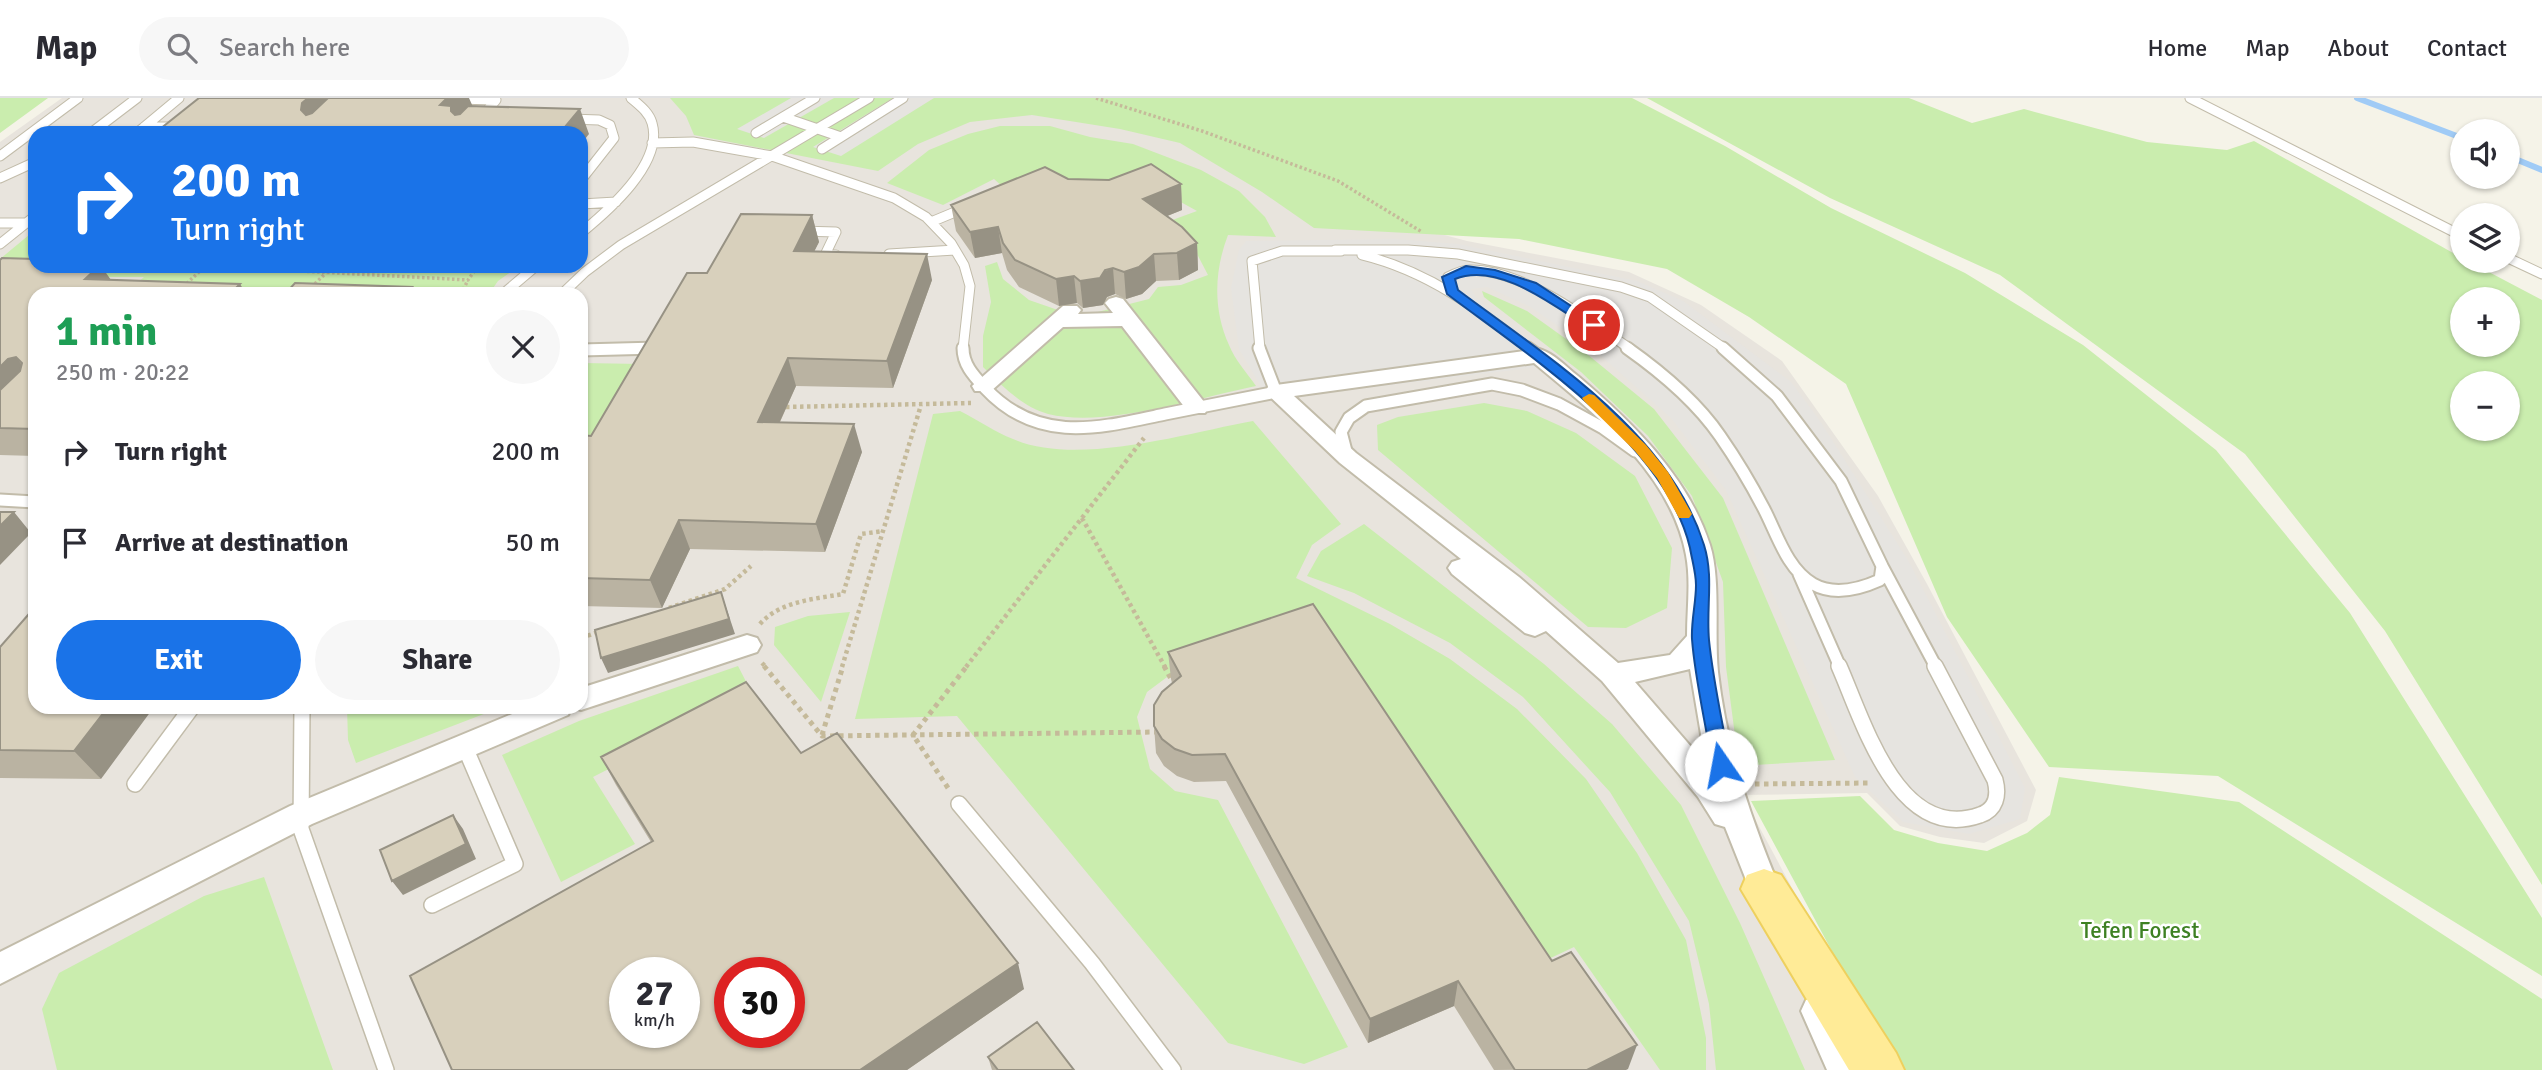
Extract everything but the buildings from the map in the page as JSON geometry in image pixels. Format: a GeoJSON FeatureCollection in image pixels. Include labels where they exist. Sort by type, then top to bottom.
{"type":"FeatureCollection","features":[{"type":"Feature","properties":{"kind":"main road"},"geometry":{"type":"LineString","coordinates":[[1764,889],[1878,1070]]}},
{"type":"Feature","properties":{"kind":"street"},"geometry":{"type":"LineString","coordinates":[[983,386],[1063,315],[1122,311],[1197,408]]}},
{"type":"Feature","properties":{"kind":"street"},"geometry":{"type":"LineString","coordinates":[[1276,392],[1539,356],[1579,388],[1653,464],[1682,510],[1697,545],[1704,582],[1701,638],[1713,727],[1726,784],[1744,843],[1845,1070]]}},
{"type":"Feature","properties":{"kind":"street"},"geometry":{"type":"LineString","coordinates":[[1276,392],[1348,458],[1510,584],[1602,665],[1709,788],[1744,843]]}},
{"type":"Feature","properties":{"kind":"street"},"geometry":{"type":"LineString","coordinates":[[1276,392],[1313,446],[1516,613],[1548,635],[1602,665],[1651,670],[1679,663],[1701,638]]}},
{"type":"Feature","properties":{"kind":"street"},"geometry":{"type":"LineString","coordinates":[[588,697],[747,645]]}},
{"type":"Feature","properties":{"kind":"street"},"geometry":{"type":"LineString","coordinates":[[0,969],[301,815],[541,714]]}},
{"type":"Feature","properties":{"kind":"lane"},"geometry":{"type":"LineString","coordinates":[[40,126],[78,98]]}},
{"type":"Feature","properties":{"kind":"lane"},"geometry":{"type":"LineString","coordinates":[[100,126],[137,98]]}},
{"type":"Feature","properties":{"kind":"lane"},"geometry":{"type":"LineString","coordinates":[[145,126],[180,98]]}},
{"type":"Feature","properties":{"kind":"lane"},"geometry":{"type":"LineString","coordinates":[[588,227],[616,202],[643,165],[652,144],[653,126],[646,111],[631,98]]}},
{"type":"Feature","properties":{"kind":"lane"},"geometry":{"type":"LineString","coordinates":[[756,133],[815,98]]}},
{"type":"Feature","properties":{"kind":"lane"},"geometry":{"type":"LineString","coordinates":[[588,270],[621,245],[869,98]]}},
{"type":"Feature","properties":{"kind":"lane"},"geometry":{"type":"LineString","coordinates":[[822,149],[903,98]]}},
{"type":"Feature","properties":{"kind":"lane"},"geometry":{"type":"LineString","coordinates":[[2190,98],[2450,230]]}},
{"type":"Feature","properties":{"kind":"lane"},"geometry":{"type":"LineString","coordinates":[[445,99],[498,99]]}},
{"type":"Feature","properties":{"kind":"lane"},"geometry":{"type":"LineString","coordinates":[[474,126],[498,99]]}},
{"type":"Feature","properties":{"kind":"lane"},"geometry":{"type":"LineString","coordinates":[[783,117],[841,137]]}},
{"type":"Feature","properties":{"kind":"lane"},"geometry":{"type":"LineString","coordinates":[[562,119],[599,120],[610,125],[614,138],[588,171]]}},
{"type":"Feature","properties":{"kind":"lane"},"geometry":{"type":"LineString","coordinates":[[0,156],[28,135]]}},
{"type":"Feature","properties":{"kind":"lane"},"geometry":{"type":"LineString","coordinates":[[652,144],[693,142],[772,156],[894,198],[931,222],[955,250],[964,265],[970,286],[963,335],[963,358],[974,376],[999,403],[1030,421],[1060,428],[1092,429],[1276,392],[1258,345],[1252,261],[1260,255],[1284,251],[1335,250],[1408,250],[1458,254],[1621,287],[1650,297],[1736,357],[1777,396],[1841,481],[1882,566],[1995,779],[1997,798],[1990,810],[1975,818],[1955,819],[1935,815],[1916,807],[1894,783],[1886,771],[1797,571],[1760,501],[1716,430],[1676,389],[1573,310],[1531,286],[1495,274],[1466,270],[1448,277],[1452,291]]}},
{"type":"Feature","properties":{"kind":"lane"},"geometry":{"type":"LineString","coordinates":[[0,178],[28,165]]}},
{"type":"Feature","properties":{"kind":"lane"},"geometry":{"type":"LineString","coordinates":[[588,204],[616,202]]}},
{"type":"Feature","properties":{"kind":"lane"},"geometry":{"type":"LineString","coordinates":[[931,222],[975,204]]}},
{"type":"Feature","properties":{"kind":"lane"},"geometry":{"type":"LineString","coordinates":[[0,223],[26,223]]}},
{"type":"Feature","properties":{"kind":"lane"},"geometry":{"type":"LineString","coordinates":[[0,244],[26,223]]}},
{"type":"Feature","properties":{"kind":"lane"},"geometry":{"type":"LineString","coordinates":[[783,230],[836,232],[825,256],[851,255]]}},
{"type":"Feature","properties":{"kind":"lane"},"geometry":{"type":"LineString","coordinates":[[877,254],[955,250]]}},
{"type":"Feature","properties":{"kind":"lane"},"geometry":{"type":"LineString","coordinates":[[1335,250],[1399,264],[1436,281],[1539,356]]}},
{"type":"Feature","properties":{"kind":"lane"},"geometry":{"type":"LineString","coordinates":[[2520,264],[2542,274]]}},
{"type":"Feature","properties":{"kind":"lane"},"geometry":{"type":"LineString","coordinates":[[511,287],[528,273]]}},
{"type":"Feature","properties":{"kind":"lane"},"geometry":{"type":"LineString","coordinates":[[569,287],[584,273]]}},
{"type":"Feature","properties":{"kind":"lane"},"geometry":{"type":"LineString","coordinates":[[588,349],[655,350],[663,339]]}},
{"type":"Feature","properties":{"kind":"lane"},"geometry":{"type":"LineString","coordinates":[[1348,458],[1341,432],[1349,418],[1366,406],[1492,384],[1522,390],[1559,404],[1603,429],[1653,464]]}},
{"type":"Feature","properties":{"kind":"lane"},"geometry":{"type":"LineString","coordinates":[[0,500],[28,502]]}},
{"type":"Feature","properties":{"kind":"lane"},"geometry":{"type":"LineString","coordinates":[[1797,571],[1814,585],[1836,590],[1865,588],[1880,580],[1882,566]]}},
{"type":"Feature","properties":{"kind":"lane"},"geometry":{"type":"LineString","coordinates":[[135,784],[187,714]]}},
{"type":"Feature","properties":{"kind":"lane"},"geometry":{"type":"LineString","coordinates":[[302,714],[301,829],[386,1070]]}},
{"type":"Feature","properties":{"kind":"lane"},"geometry":{"type":"LineString","coordinates":[[432,905],[515,864],[464,745]]}},
{"type":"Feature","properties":{"kind":"lane"},"geometry":{"type":"LineString","coordinates":[[960,804],[1092,963],[1173,1070]]}},
{"type":"Feature","properties":{"kind":"path"},"geometry":{"type":"LineString","coordinates":[[1096,98],[1202,131],[1338,181],[1458,254]]}},
{"type":"Feature","properties":{"kind":"path"},"geometry":{"type":"LineString","coordinates":[[183,287],[198,273]]}},
{"type":"Feature","properties":{"kind":"path"},"geometry":{"type":"LineString","coordinates":[[311,287],[326,273],[468,280]]}},
{"type":"Feature","properties":{"kind":"path"},"geometry":{"type":"LineString","coordinates":[[464,287],[473,273]]}},
{"type":"Feature","properties":{"kind":"path"},"geometry":{"type":"LineString","coordinates":[[786,407],[999,403]]}},
{"type":"Feature","properties":{"kind":"path"},"geometry":{"type":"LineString","coordinates":[[822,736],[921,405]]}},
{"type":"Feature","properties":{"kind":"path"},"geometry":{"type":"LineString","coordinates":[[913,735],[1161,415]]}},
{"type":"Feature","properties":{"kind":"path"},"geometry":{"type":"LineString","coordinates":[[1082,518],[1171,679]]}},
{"type":"Feature","properties":{"kind":"path"},"geometry":{"type":"LineString","coordinates":[[822,736],[747,645],[765,616],[796,603],[843,594],[861,534],[883,531]]}},
{"type":"Feature","properties":{"kind":"path"},"geometry":{"type":"LineString","coordinates":[[661,610],[725,589],[751,566]]}},
{"type":"Feature","properties":{"kind":"path"},"geometry":{"type":"LineString","coordinates":[[588,636],[603,631]]}},
{"type":"Feature","properties":{"kind":"path"},"geometry":{"type":"LineString","coordinates":[[822,736],[1156,732]]}},
{"type":"Feature","properties":{"kind":"path"},"geometry":{"type":"LineString","coordinates":[[913,735],[960,804]]}},
{"type":"Feature","properties":{"kind":"path"},"geometry":{"type":"LineString","coordinates":[[1726,784],[1894,783]]}},
{"type":"Feature","properties":{"kind":"shaded area"},"geometry":{"type":"Polygon","coordinates":[[[62,98],[1075,98],[1388,220],[1467,241],[1629,272],[1701,305],[1782,361],[1878,496],[2036,790],[2027,821],[1984,843],[1940,837],[1900,826],[1867,793],[1742,795],[1890,1070],[0,1070],[0,142],[62,98]]]}},
{"type":"Feature","properties":{"kind":"shaded area"},"geometry":{"type":"Polygon","coordinates":[[[791,98],[834,98],[764,138],[737,129],[791,98]]]}},
{"type":"Feature","properties":{"kind":"shaded area"},"geometry":{"type":"Polygon","coordinates":[[[893,98],[934,98],[841,156],[813,147],[893,98]]]}},
{"type":"Feature","properties":{"kind":"shaded area"},"geometry":{"type":"Polygon","coordinates":[[[1395,239],[1458,244],[1637,281],[1683,301],[1791,382],[1820,421],[1909,562],[2025,788],[2020,819],[1969,834],[1903,822],[1855,777],[1726,490],[1671,418],[1600,355],[1529,306],[1487,287],[1471,289],[1476,298],[1563,364],[1269,400],[1239,349],[1231,288],[1239,250],[1246,241],[1395,239]]]}},
{"type":"Feature","properties":{"kind":"green space"},"geometry":{"type":"Polygon","coordinates":[[[0,98],[48,98],[0,133],[0,98]]]}},
{"type":"Feature","properties":{"kind":"green space"},"geometry":{"type":"Polygon","coordinates":[[[670,98],[1632,98],[1725,146],[1831,208],[1965,273],[2083,345],[2216,450],[2350,613],[2542,918],[2542,976],[2218,776],[2049,767],[1947,617],[1846,384],[1749,317],[1667,269],[1519,239],[1314,228],[1262,192],[1180,143],[1120,129],[1032,115],[970,122],[918,144],[878,171],[694,135],[686,116],[670,98]]]}},
{"type":"Feature","properties":{"kind":"green space"},"geometry":{"type":"Polygon","coordinates":[[[1647,98],[1909,98],[1972,123],[2024,109],[2147,142],[2227,150],[2254,141],[2450,251],[2450,273],[2491,273],[2517,287],[2450,287],[2450,357],[2520,357],[2520,288],[2542,300],[2542,885],[2385,631],[2245,454],[2000,275],[1830,198],[1647,98]]]}},
{"type":"Feature","properties":{"kind":"green space"},"geometry":{"type":"Polygon","coordinates":[[[1000,126],[1050,126],[1090,137],[1133,144],[1201,170],[1239,191],[1265,217],[1276,237],[1228,235],[1220,262],[1217,290],[1220,318],[1229,345],[1256,386],[1152,410],[1097,417],[1071,417],[1048,414],[1029,406],[1012,395],[983,367],[983,336],[991,302],[985,266],[997,262],[1003,279],[1029,300],[1078,317],[1149,299],[1158,287],[1181,285],[1208,275],[1196,252],[1156,226],[1197,211],[1150,185],[1013,196],[994,179],[943,205],[887,183],[929,150],[968,134],[1000,126]]]}},
{"type":"Feature","properties":{"kind":"green space"},"geometry":{"type":"Polygon","coordinates":[[[28,236],[28,262],[0,263],[0,259],[28,236]]]}},
{"type":"Feature","properties":{"kind":"green space"},"geometry":{"type":"Polygon","coordinates":[[[97,273],[509,273],[494,287],[133,287],[144,277],[93,277],[97,273]]]}},
{"type":"Feature","properties":{"kind":"green space"},"geometry":{"type":"Polygon","coordinates":[[[1482,291],[1527,311],[1587,354],[1654,409],[1723,498],[1835,760],[1739,766],[1726,667],[1723,582],[1692,496],[1648,436],[1581,372],[1484,297],[1482,291]]]}},
{"type":"Feature","properties":{"kind":"green space"},"geometry":{"type":"Polygon","coordinates":[[[588,363],[643,364],[594,449],[588,449],[588,363]]]}},
{"type":"Feature","properties":{"kind":"green space"},"geometry":{"type":"Polygon","coordinates":[[[1484,403],[1527,411],[1576,433],[1635,476],[1672,548],[1667,608],[1626,628],[1588,627],[1378,450],[1377,425],[1398,417],[1484,403]]]}},
{"type":"Feature","properties":{"kind":"green space"},"geometry":{"type":"Polygon","coordinates":[[[960,411],[1013,439],[1039,447],[1068,450],[1132,445],[1253,421],[1341,524],[1312,545],[1296,578],[1390,624],[1450,659],[1517,709],[1586,779],[1637,853],[1686,940],[1706,1038],[1706,1070],[1660,1070],[1574,947],[1540,963],[1194,657],[1147,692],[1137,717],[1150,769],[1175,791],[1218,800],[1348,1047],[1304,1064],[1228,1043],[957,716],[855,719],[933,414],[960,411]]]}},
{"type":"Feature","properties":{"kind":"green space"},"geometry":{"type":"Polygon","coordinates":[[[1364,524],[1544,664],[1612,724],[1681,805],[1740,923],[1805,1070],[1716,1070],[1709,1004],[1689,921],[1610,792],[1523,697],[1450,643],[1354,593],[1307,576],[1321,551],[1364,524]]]}},
{"type":"Feature","properties":{"kind":"green space"},"geometry":{"type":"Polygon","coordinates":[[[850,612],[821,702],[774,645],[775,627],[808,616],[850,612]]]}},
{"type":"Feature","properties":{"kind":"green space"},"geometry":{"type":"Polygon","coordinates":[[[738,666],[753,695],[593,777],[635,844],[561,882],[502,755],[579,721],[738,666]]]}},
{"type":"Feature","properties":{"kind":"green space"},"geometry":{"type":"Polygon","coordinates":[[[347,714],[484,714],[356,763],[348,740],[347,714]]]}},
{"type":"Feature","properties":{"kind":"green space","name":"Tefen Forest"},"geometry":{"type":"Polygon","coordinates":[[[2059,777],[2239,802],[2542,999],[2542,1070],[1896,1070],[1751,801],[1860,796],[1894,830],[1938,843],[1987,851],[2027,833],[2050,815],[2059,777]]]}},
{"type":"Feature","properties":{"kind":"green space"},"geometry":{"type":"Polygon","coordinates":[[[264,877],[333,1070],[57,1070],[42,1009],[59,973],[204,896],[264,877]]]}},
{"type":"Feature","properties":{"kind":"waterway"},"geometry":{"type":"LineString","coordinates":[[2357,98],[2450,133]]}},
{"type":"Feature","properties":{"kind":"waterway"},"geometry":{"type":"LineString","coordinates":[[2520,161],[2542,170]]}},
{"type":"Feature","properties":{"kind":"slow traffic"},"geometry":{"type":"LineString","coordinates":[[1589,398],[1640,448],[1663,476],[1684,514]]}},
{"type":"Feature","properties":{"kind":"route"},"geometry":{"type":"LineString","coordinates":[[1594,325],[1531,286],[1495,274],[1466,270],[1448,277],[1452,291],[1579,388],[1640,448],[1663,476],[1697,545],[1704,582],[1701,638],[1721,765]]}}]}
